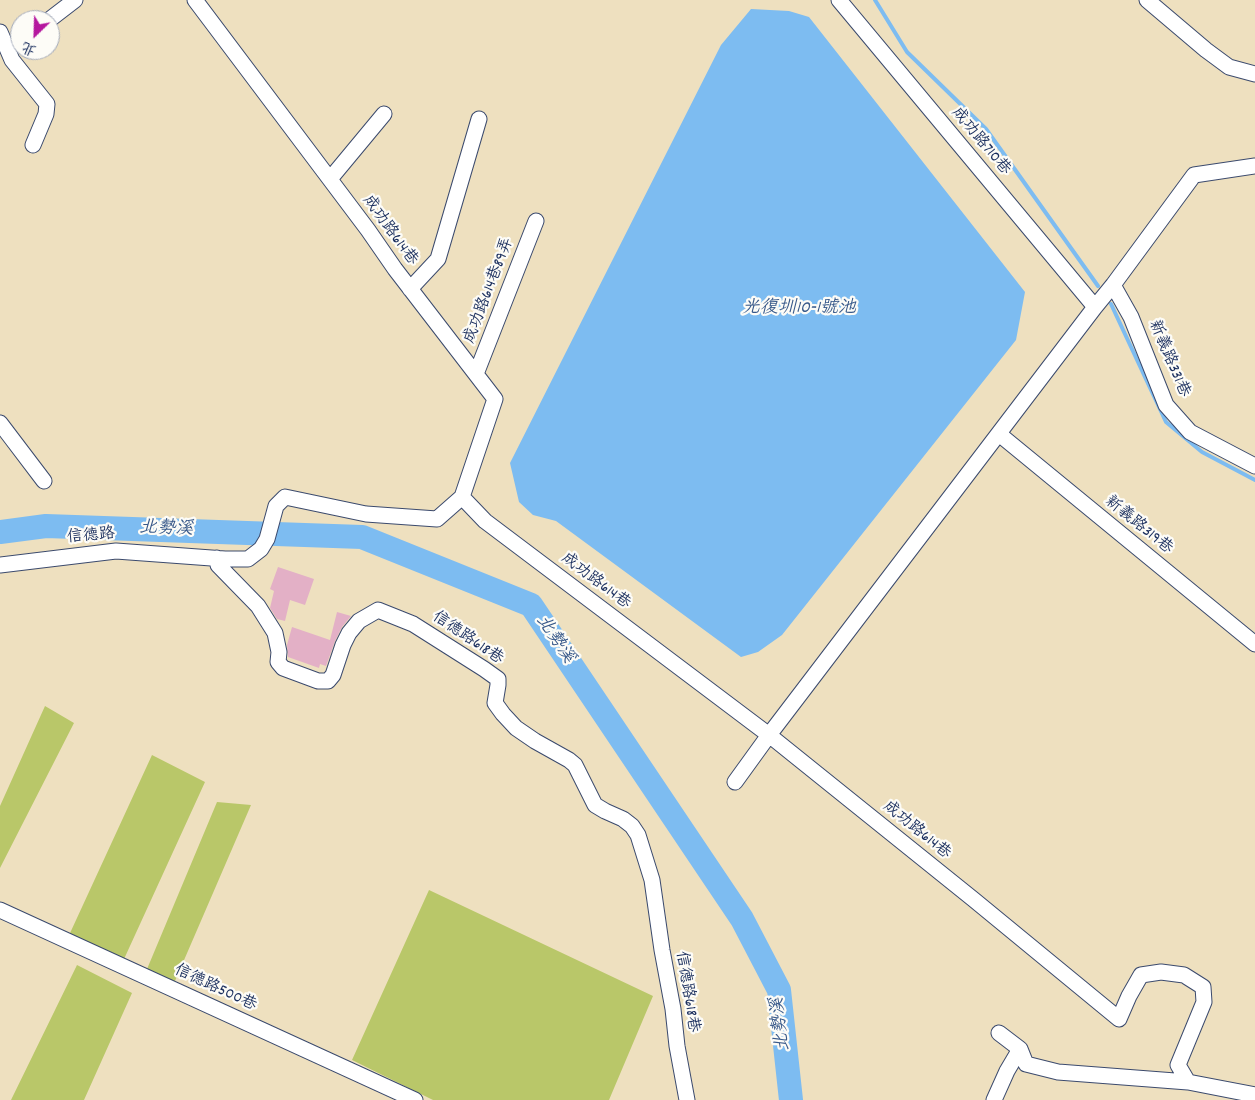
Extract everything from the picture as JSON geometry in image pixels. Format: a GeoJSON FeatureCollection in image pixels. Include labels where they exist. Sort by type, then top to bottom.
{"type":"FeatureCollection","features":[{"type":"Feature","properties":{"kind":"street"},"geometry":{"type":"LineString","coordinates":[[60,11],[74,0]]}},
{"type":"Feature","properties":{"kind":"street","name":"成功路614巷"},"geometry":{"type":"LineString","coordinates":[[195,0],[368,230],[410,289],[495,399],[462,497],[485,521],[769,735],[973,899],[1119,1020],[1129,996],[1141,976],[1161,972],[1184,975],[1203,987],[1204,1002],[1178,1065],[1188,1082]]}},
{"type":"Feature","properties":{"kind":"street","name":"成功路710巷"},"geometry":{"type":"LineString","coordinates":[[839,0],[1095,306]]}},
{"type":"Feature","properties":{"kind":"street"},"geometry":{"type":"LineString","coordinates":[[1147,0],[1229,67],[1255,74]]}},
{"type":"Feature","properties":{"kind":"street"},"geometry":{"type":"LineString","coordinates":[[0,32],[12,60],[47,104],[46,114],[33,145]]}},
{"type":"Feature","properties":{"kind":"street"},"geometry":{"type":"LineString","coordinates":[[330,179],[384,114]]}},
{"type":"Feature","properties":{"kind":"street"},"geometry":{"type":"LineString","coordinates":[[410,289],[438,259],[479,119]]}},
{"type":"Feature","properties":{"kind":"street"},"geometry":{"type":"LineString","coordinates":[[735,782],[1194,175],[1255,166]]}},
{"type":"Feature","properties":{"kind":"street","name":"成功路614巷89弄"},"geometry":{"type":"LineString","coordinates":[[476,374],[536,221]]}},
{"type":"Feature","properties":{"kind":"street","name":"新義路331巷"},"geometry":{"type":"LineString","coordinates":[[1113,284],[1131,317],[1166,405],[1190,432],[1255,466]]}},
{"type":"Feature","properties":{"kind":"street"},"geometry":{"type":"LineString","coordinates":[[0,423],[44,481]]}},
{"type":"Feature","properties":{"kind":"street","name":"新義路319巷"},"geometry":{"type":"LineString","coordinates":[[999,434],[1255,644]]}},
{"type":"Feature","properties":{"kind":"street","name":"信德路"},"geometry":{"type":"LineString","coordinates":[[0,565],[116,551],[248,559],[261,549],[267,539],[276,506],[286,496],[366,514],[437,519],[462,497]]}},
{"type":"Feature","properties":{"kind":"street","name":"信德路618巷"},"geometry":{"type":"LineString","coordinates":[[217,558],[218,565],[258,606],[275,633],[279,652],[278,662],[283,668],[318,681],[328,681],[333,675],[349,633],[359,621],[378,610],[413,624],[498,678],[495,703],[503,714],[516,728],[575,765],[595,805],[605,812],[623,819],[632,826],[638,835],[652,880],[687,1100]]}},
{"type":"Feature","properties":{"kind":"street","name":"信德路500巷"},"geometry":{"type":"LineString","coordinates":[[0,910],[406,1098]]}},
{"type":"Feature","properties":{"kind":"street"},"geometry":{"type":"LineString","coordinates":[[999,1033],[1020,1049],[1026,1064],[1058,1072],[1188,1082],[1255,1095]]}},
{"type":"Feature","properties":{"kind":"street"},"geometry":{"type":"LineString","coordinates":[[994,1100],[1007,1071],[1020,1049]]}},
{"type":"Feature","properties":{"kind":"green space"},"geometry":{"type":"Polygon","coordinates":[[[45,706],[74,723],[0,868],[0,806],[45,706]]]}},
{"type":"Feature","properties":{"kind":"green space"},"geometry":{"type":"Polygon","coordinates":[[[152,755],[205,782],[119,970],[65,944],[152,755]]]}},
{"type":"Feature","properties":{"kind":"green space"},"geometry":{"type":"Polygon","coordinates":[[[217,802],[251,805],[175,981],[176,997],[142,981],[217,802]]]}},
{"type":"Feature","properties":{"kind":"green space"},"geometry":{"type":"Polygon","coordinates":[[[429,890],[653,996],[609,1100],[433,1100],[352,1060],[429,890]]]}},
{"type":"Feature","properties":{"kind":"green space"},"geometry":{"type":"Polygon","coordinates":[[[77,965],[132,993],[84,1100],[11,1100],[77,965]]]}},
{"type":"Feature","properties":{"kind":"water","name":"光復圳10-1號池"},"geometry":{"type":"Polygon","coordinates":[[[751,9],[789,11],[809,17],[1025,292],[1016,340],[782,635],[758,652],[741,657],[556,521],[533,515],[519,502],[510,463],[721,45],[751,9]]]}},
{"type":"Feature","properties":{"kind":"building"},"geometry":{"type":"Polygon","coordinates":[[[278,567],[314,579],[305,605],[290,600],[285,621],[277,619],[270,608],[274,591],[270,589],[278,567]]]}},
{"type":"Feature","properties":{"kind":"building"},"geometry":{"type":"Polygon","coordinates":[[[337,612],[351,616],[342,627],[335,641],[326,666],[320,664],[319,668],[288,657],[287,645],[292,627],[330,640],[337,612]]]}},
{"type":"Feature","properties":{"kind":"waterway"},"geometry":{"type":"LineString","coordinates":[[875,0],[907,52],[986,129],[1098,286]]}},
{"type":"Feature","properties":{"kind":"waterway"},"geometry":{"type":"LineString","coordinates":[[1111,304],[1166,422],[1202,452],[1255,480]]}},
{"type":"Feature","properties":{"kind":"waterway","name":"北勢溪"},"geometry":{"type":"LineString","coordinates":[[0,532],[46,526],[362,537],[531,605],[742,919],[779,990],[791,1100]]}}]}
